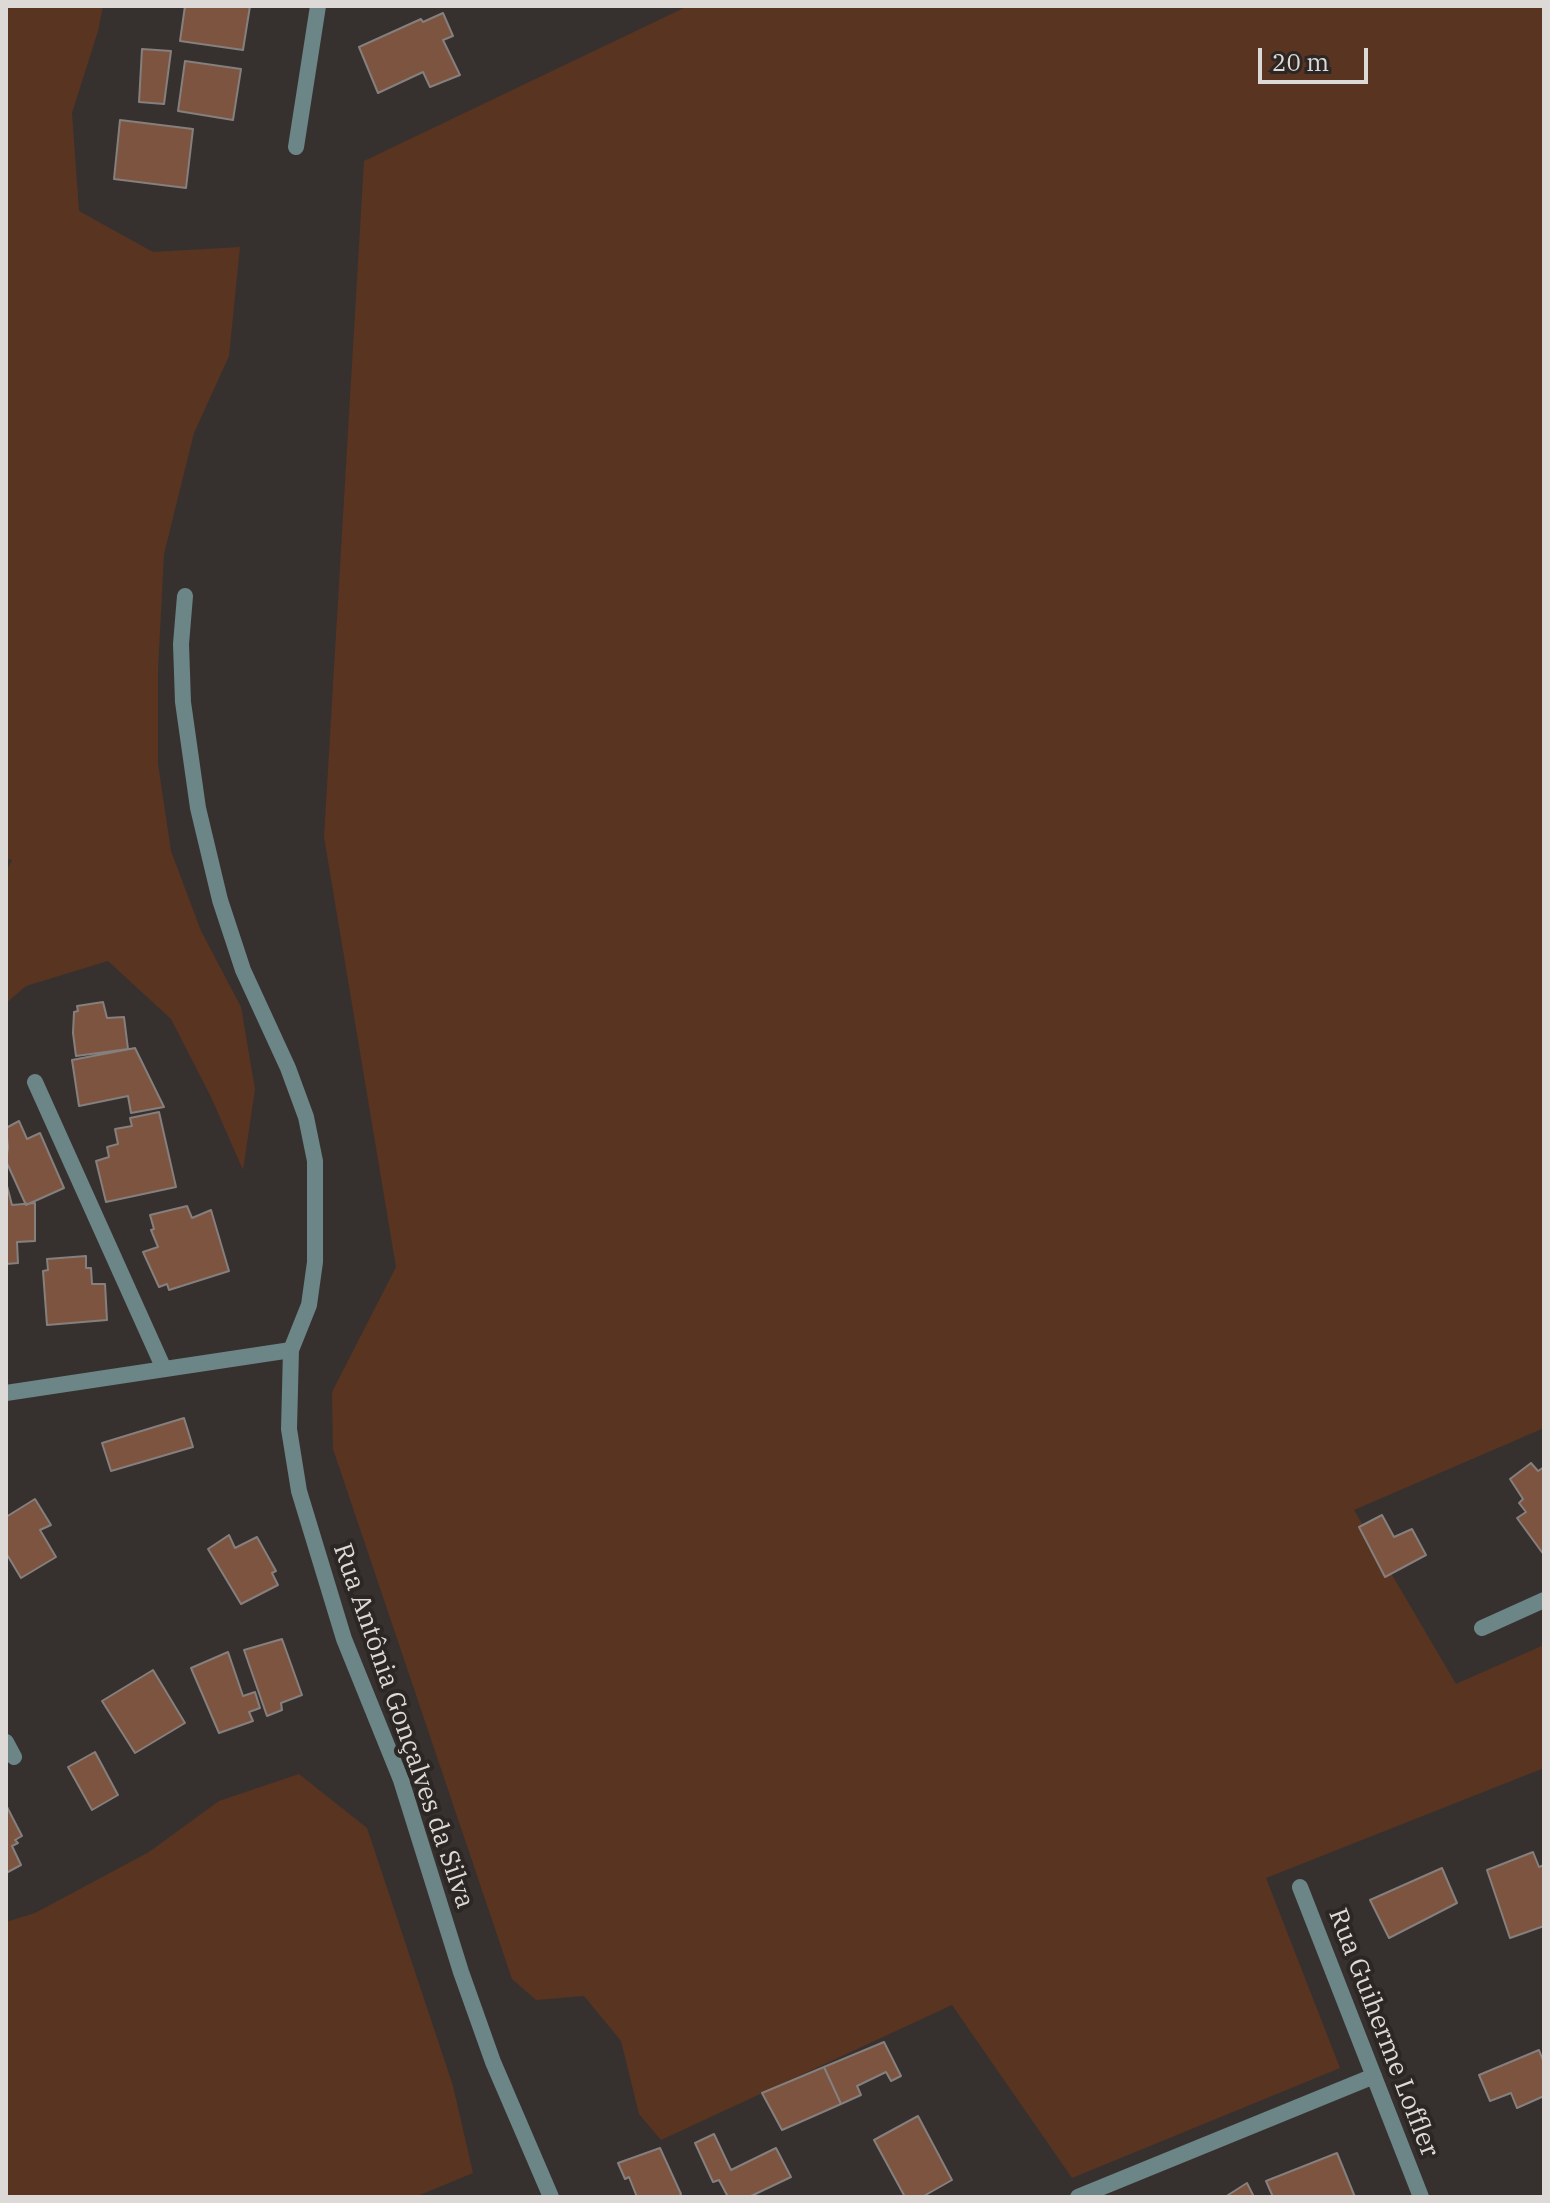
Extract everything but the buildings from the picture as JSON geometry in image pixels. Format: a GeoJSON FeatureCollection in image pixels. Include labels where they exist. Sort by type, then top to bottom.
{"type":"FeatureCollection","features":[{"type":"Feature","properties":{"kind":"street"},"geometry":{"type":"LineString","coordinates":[[296,147],[318,6]]}},
{"type":"Feature","properties":{"kind":"street"},"geometry":{"type":"LineString","coordinates":[[6,1393],[291,1350],[309,1305],[315,1262],[315,1161],[306,1117],[288,1068],[243,970],[224,914],[198,808],[183,702],[181,644],[185,596]]}},
{"type":"Feature","properties":{"kind":"street"},"geometry":{"type":"LineString","coordinates":[[35,1082],[164,1369]]}},
{"type":"Feature","properties":{"kind":"street","name":"Rua Antônia Gonçalves da Silva"},"geometry":{"type":"LineString","coordinates":[[291,1350],[289,1429],[299,1491],[317,1557],[344,1639],[406,1792],[461,1972],[493,2062],[551,2197]]}},
{"type":"Feature","properties":{"kind":"street"},"geometry":{"type":"LineString","coordinates":[[1482,1628],[1544,1600]]}},
{"type":"Feature","properties":{"kind":"street"},"geometry":{"type":"LineString","coordinates":[[6,1742],[14,1757]]}},
{"type":"Feature","properties":{"kind":"street","name":"Rua Guiherme Loffler"},"geometry":{"type":"LineString","coordinates":[[1300,1887],[1421,2197]]}},
{"type":"Feature","properties":{"kind":"street"},"geometry":{"type":"LineString","coordinates":[[1078,2197],[1374,2076]]}},
{"type":"Feature","properties":{"kind":"shaded area"},"geometry":{"type":"Polygon","coordinates":[[[6,6],[103,6],[72,113],[79,211],[153,252],[240,247],[229,356],[194,433],[164,554],[158,669],[158,764],[171,851],[201,931],[241,1007],[255,1089],[243,1170],[211,1097],[171,1019],[108,961],[26,986],[6,1003],[6,872],[12,860],[6,859],[6,6]]]}},
{"type":"Feature","properties":{"kind":"shaded area"},"geometry":{"type":"Polygon","coordinates":[[[688,6],[1544,6],[1544,1428],[1354,1510],[1456,1684],[1544,1645],[1544,1768],[1266,1878],[1340,2068],[1072,2178],[952,2005],[661,2140],[639,2114],[621,2041],[584,1996],[536,2000],[512,1979],[333,1449],[332,1392],[396,1267],[324,837],[364,161],[688,6]]]}},
{"type":"Feature","properties":{"kind":"shaded area"},"geometry":{"type":"Polygon","coordinates":[[[299,1774],[367,1828],[453,2086],[473,2173],[415,2197],[6,2197],[6,1922],[35,1913],[149,1852],[219,1801],[299,1774]]]}}]}
